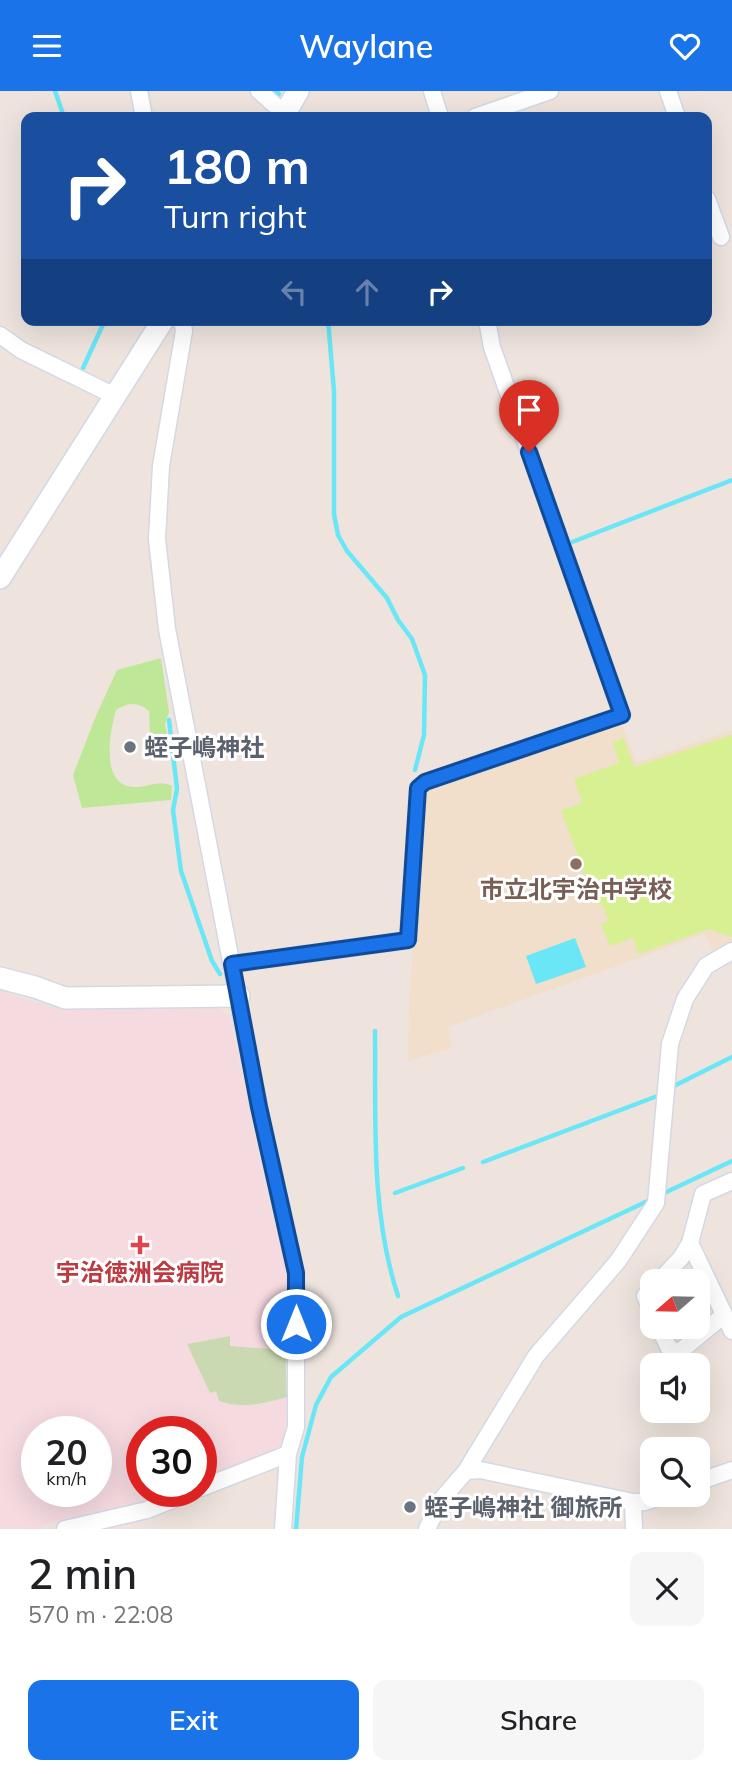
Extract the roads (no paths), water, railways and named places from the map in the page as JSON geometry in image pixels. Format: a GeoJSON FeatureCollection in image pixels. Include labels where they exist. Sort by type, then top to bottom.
{"type":"FeatureCollection","features":[{"type":"Feature","properties":{"kind":"street"},"geometry":{"type":"LineString","coordinates":[[139,91],[143,112]]}},
{"type":"Feature","properties":{"kind":"street"},"geometry":{"type":"LineString","coordinates":[[258,91],[281,112]]}},
{"type":"Feature","properties":{"kind":"street"},"geometry":{"type":"LineString","coordinates":[[286,112],[298,91]]}},
{"type":"Feature","properties":{"kind":"street"},"geometry":{"type":"LineString","coordinates":[[432,91],[438,112]]}},
{"type":"Feature","properties":{"kind":"street"},"geometry":{"type":"LineString","coordinates":[[489,112],[550,91]]}},
{"type":"Feature","properties":{"kind":"street"},"geometry":{"type":"LineString","coordinates":[[668,91],[675,112]]}},
{"type":"Feature","properties":{"kind":"street"},"geometry":{"type":"LineString","coordinates":[[712,214],[720,237]]}},
{"type":"Feature","properties":{"kind":"street"},"geometry":{"type":"LineString","coordinates":[[0,578],[159,326]]}},
{"type":"Feature","properties":{"kind":"street"},"geometry":{"type":"LineString","coordinates":[[183,326],[161,466],[157,540],[167,629],[259,1107],[296,1273],[296,1427],[289,1454],[283,1529]]}},
{"type":"Feature","properties":{"kind":"street"},"geometry":{"type":"LineString","coordinates":[[232,964],[408,940],[418,788],[425,782],[622,715],[492,347],[488,326]]}},
{"type":"Feature","properties":{"kind":"street"},"geometry":{"type":"LineString","coordinates":[[0,335],[21,350],[115,396]]}},
{"type":"Feature","properties":{"kind":"street"},"geometry":{"type":"LineString","coordinates":[[426,1529],[441,1500],[466,1471],[536,1356],[618,1261],[657,1195],[670,1044],[685,999],[706,966],[732,951]]}},
{"type":"Feature","properties":{"kind":"street"},"geometry":{"type":"LineString","coordinates":[[0,978],[35,986],[65,997],[239,996]]}},
{"type":"Feature","properties":{"kind":"street"},"geometry":{"type":"LineString","coordinates":[[670,1269],[690,1243],[703,1194],[732,1182]]}},
{"type":"Feature","properties":{"kind":"street"},"geometry":{"type":"LineString","coordinates":[[690,1243],[732,1331]]}},
{"type":"Feature","properties":{"kind":"street"},"geometry":{"type":"LineString","coordinates":[[710,1327],[724,1315]]}},
{"type":"Feature","properties":{"kind":"street"},"geometry":{"type":"LineString","coordinates":[[665,1339],[669,1348],[678,1353],[695,1339]]}},
{"type":"Feature","properties":{"kind":"street"},"geometry":{"type":"LineString","coordinates":[[217,1482],[289,1454]]}},
{"type":"Feature","properties":{"kind":"street"},"geometry":{"type":"LineString","coordinates":[[466,1471],[480,1470],[640,1502]]}},
{"type":"Feature","properties":{"kind":"street"},"geometry":{"type":"LineString","coordinates":[[710,1478],[732,1470]]}},
{"type":"Feature","properties":{"kind":"street"},"geometry":{"type":"LineString","coordinates":[[633,1503],[634,1529]]}},
{"type":"Feature","properties":{"kind":"street"},"geometry":{"type":"LineString","coordinates":[[65,1529],[154,1507]]}},
{"type":"Feature","properties":{"kind":"water"},"geometry":{"type":"Polygon","coordinates":[[[575,938],[586,967],[536,984],[526,956],[575,938]]]}},
{"type":"Feature","properties":{"kind":"waterway"},"geometry":{"type":"LineString","coordinates":[[55,91],[62,112]]}},
{"type":"Feature","properties":{"kind":"waterway"},"geometry":{"type":"LineString","coordinates":[[276,91],[279,94]]}},
{"type":"Feature","properties":{"kind":"waterway"},"geometry":{"type":"LineString","coordinates":[[83,368],[102,326]]}},
{"type":"Feature","properties":{"kind":"waterway"},"geometry":{"type":"LineString","coordinates":[[329,326],[334,391],[334,514],[338,535],[347,551],[387,598],[412,639],[425,675],[424,735],[415,770]]}},
{"type":"Feature","properties":{"kind":"waterway"},"geometry":{"type":"LineString","coordinates":[[567,544],[732,480]]}},
{"type":"Feature","properties":{"kind":"waterway"},"geometry":{"type":"LineString","coordinates":[[169,720],[177,789],[173,810],[181,871],[212,961],[220,974]]}},
{"type":"Feature","properties":{"kind":"waterway"},"geometry":{"type":"LineString","coordinates":[[375,1031],[376,1165],[383,1231],[398,1296]]}},
{"type":"Feature","properties":{"kind":"waterway"},"geometry":{"type":"LineString","coordinates":[[670,1088],[732,1057]]}},
{"type":"Feature","properties":{"kind":"waterway"},"geometry":{"type":"LineString","coordinates":[[483,1162],[660,1095]]}},
{"type":"Feature","properties":{"kind":"waterway"},"geometry":{"type":"LineString","coordinates":[[660,1195],[732,1161]]}},
{"type":"Feature","properties":{"kind":"waterway"},"geometry":{"type":"LineString","coordinates":[[395,1193],[463,1168]]}},
{"type":"Feature","properties":{"kind":"waterway"},"geometry":{"type":"LineString","coordinates":[[296,1529],[302,1457],[316,1405],[331,1377],[401,1317],[652,1199]]}},
{"type":"Feature","properties":{"kind":"place","name":"蛭子嶋神社"},"geometry":{"type":"Point","coordinates":[130,747]}},
{"type":"Feature","properties":{"kind":"place","name":"市立北宇治中学校"},"geometry":{"type":"Point","coordinates":[576,864]}},
{"type":"Feature","properties":{"kind":"place","name":"宇治徳洲会病院"},"geometry":{"type":"Point","coordinates":[140,1245]}},
{"type":"Feature","properties":{"kind":"place","name":"蛭子嶋神社 御旅所"},"geometry":{"type":"Point","coordinates":[410,1507]}}]}
